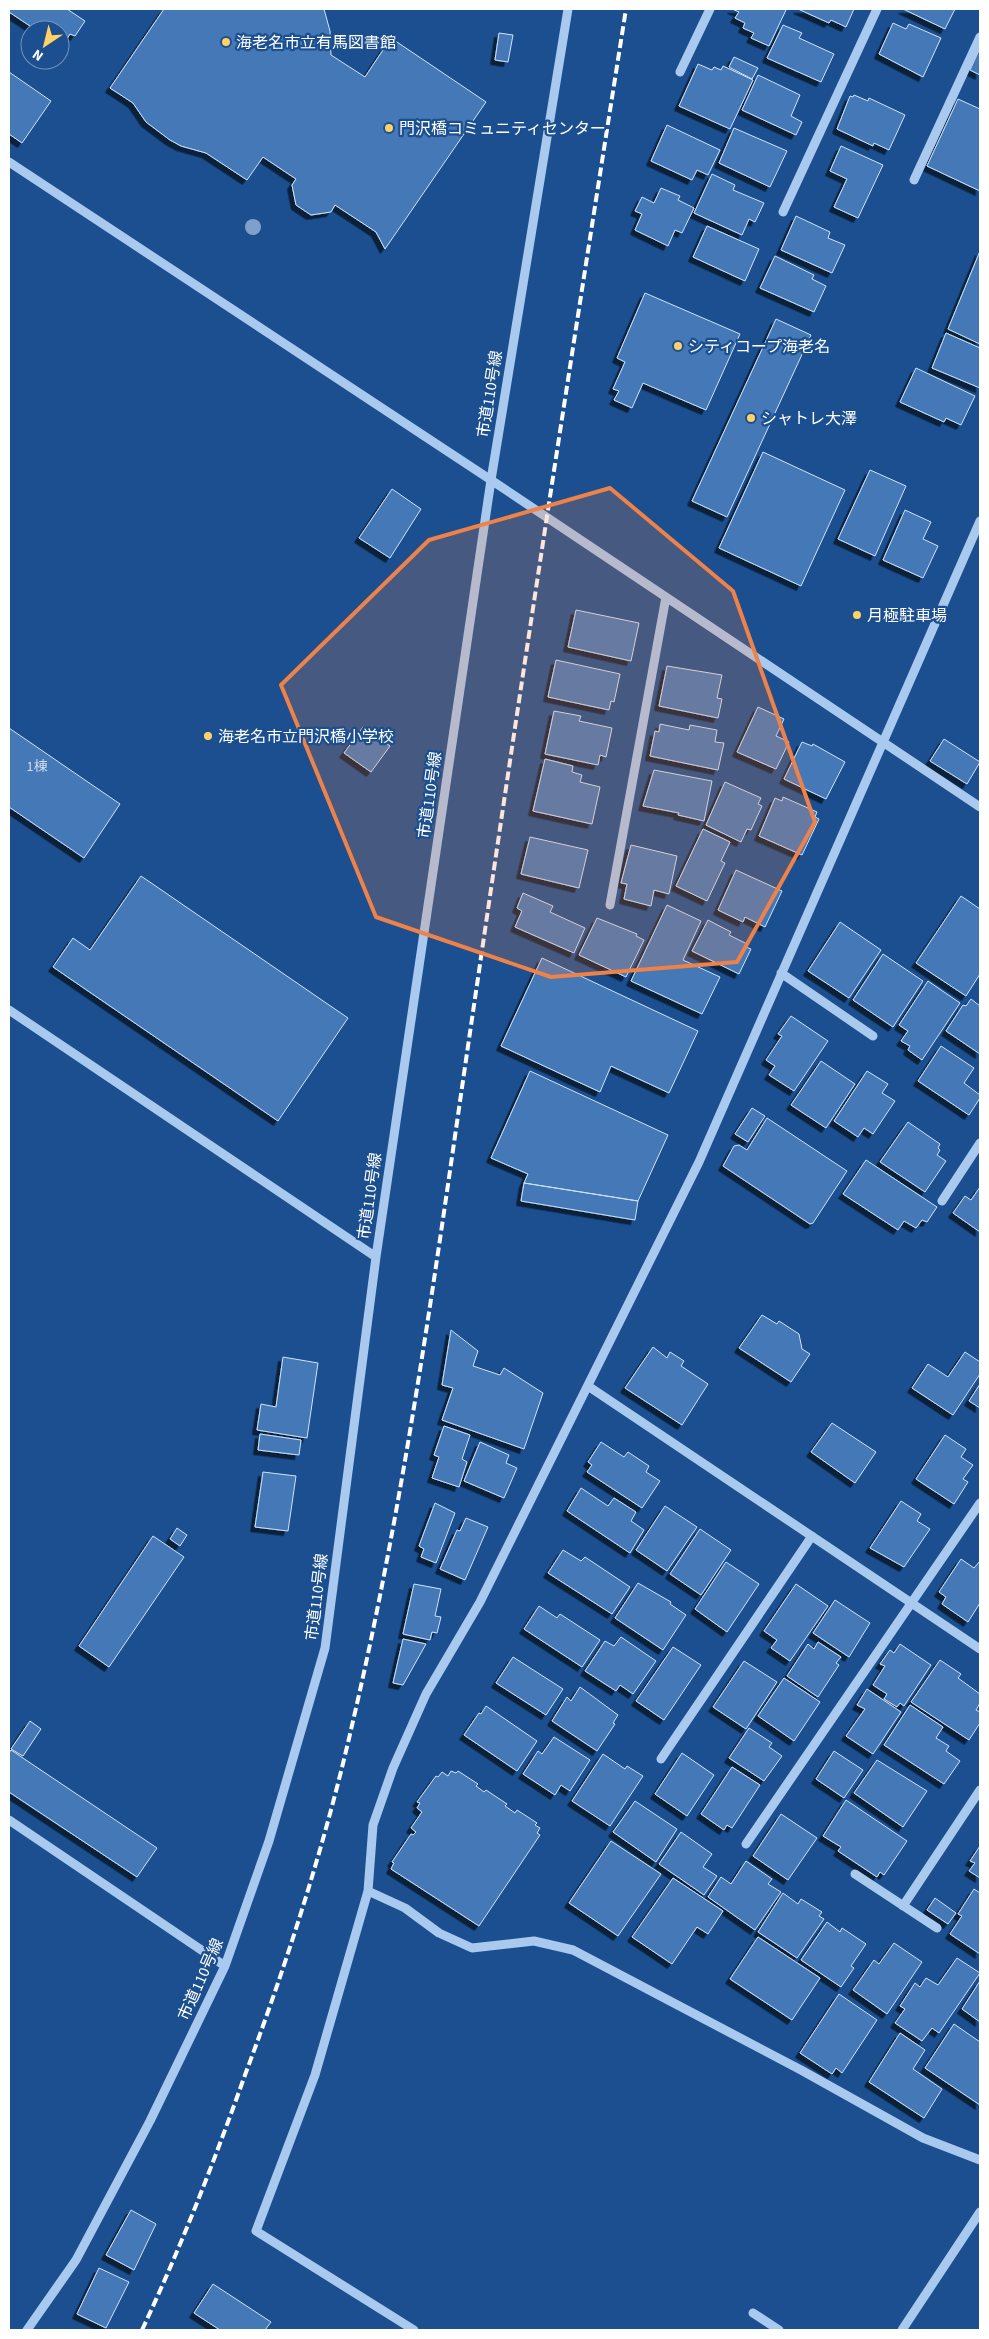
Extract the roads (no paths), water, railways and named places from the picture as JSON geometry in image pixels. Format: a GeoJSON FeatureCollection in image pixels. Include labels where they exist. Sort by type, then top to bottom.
{"type":"FeatureCollection","features":[{"type":"Feature","properties":{"kind":"street","name":"市道110号線"},"geometry":{"type":"LineString","coordinates":[[27,2330],[76,2260],[150,2121],[224,1966],[269,1841],[325,1648],[376,1257],[491,480],[568,9]]}},
{"type":"Feature","properties":{"kind":"street"},"geometry":{"type":"LineString","coordinates":[[680,72],[710,9]]}},
{"type":"Feature","properties":{"kind":"street"},"geometry":{"type":"LineString","coordinates":[[782,212],[877,9]]}},
{"type":"Feature","properties":{"kind":"street"},"geometry":{"type":"LineString","coordinates":[[914,180],[980,37]]}},
{"type":"Feature","properties":{"kind":"street"},"geometry":{"type":"LineString","coordinates":[[9,162],[491,480],[980,807]]}},
{"type":"Feature","properties":{"kind":"street"},"geometry":{"type":"LineString","coordinates":[[414,2330],[256,2231],[315,2075],[368,1891],[373,1825],[393,1768],[426,1694],[480,1602],[699,1162],[980,521]]}},
{"type":"Feature","properties":{"kind":"street"},"geometry":{"type":"LineString","coordinates":[[610,905],[666,597]]}},
{"type":"Feature","properties":{"kind":"street"},"geometry":{"type":"LineString","coordinates":[[781,973],[873,1036]]}},
{"type":"Feature","properties":{"kind":"street"},"geometry":{"type":"LineString","coordinates":[[9,1010],[376,1257]]}},
{"type":"Feature","properties":{"kind":"street"},"geometry":{"type":"LineString","coordinates":[[942,1201],[980,1144]]}},
{"type":"Feature","properties":{"kind":"street"},"geometry":{"type":"LineString","coordinates":[[588,1386],[980,1649]]}},
{"type":"Feature","properties":{"kind":"street"},"geometry":{"type":"LineString","coordinates":[[746,1844],[980,1503]]}},
{"type":"Feature","properties":{"kind":"street"},"geometry":{"type":"LineString","coordinates":[[661,1760],[812,1536]]}},
{"type":"Feature","properties":{"kind":"street"},"geometry":{"type":"LineString","coordinates":[[903,1906],[980,1790]]}},
{"type":"Feature","properties":{"kind":"street"},"geometry":{"type":"LineString","coordinates":[[9,1820],[224,1966]]}},
{"type":"Feature","properties":{"kind":"street"},"geometry":{"type":"LineString","coordinates":[[855,1874],[937,1928]]}},
{"type":"Feature","properties":{"kind":"street"},"geometry":{"type":"LineString","coordinates":[[368,1891],[405,1908],[439,1934],[472,1948],[534,1941],[573,1950],[801,2070],[923,2138],[980,2160]]}},
{"type":"Feature","properties":{"kind":"street"},"geometry":{"type":"LineString","coordinates":[[902,2330],[980,2212]]}},
{"type":"Feature","properties":{"kind":"street"},"geometry":{"type":"LineString","coordinates":[[753,2314],[779,2330]]}},
{"type":"Feature","properties":{"kind":"railway"},"geometry":{"type":"LineString","coordinates":[[142,2330],[184,2236],[209,2172],[261,2032],[291,1944],[331,1811],[373,1629],[408,1444],[423,1351],[532,615],[626,9]]}},
{"type":"Feature","properties":{"kind":"place","name":"海老名市立有馬図書館"},"geometry":{"type":"Point","coordinates":[226,42]}},
{"type":"Feature","properties":{"kind":"place","name":"門沢橋コミュニティセンター"},"geometry":{"type":"Point","coordinates":[389,128]}},
{"type":"Feature","properties":{"kind":"place","name":"シティコープ海老名"},"geometry":{"type":"Point","coordinates":[678,346]}},
{"type":"Feature","properties":{"kind":"place","name":"シャトレ大澤"},"geometry":{"type":"Point","coordinates":[751,418]}},
{"type":"Feature","properties":{"kind":"place","name":"月極駐車場"},"geometry":{"type":"Point","coordinates":[857,615]}},
{"type":"Feature","properties":{"kind":"place","name":"海老名市立門沢橋小学校"},"geometry":{"type":"Point","coordinates":[208,736]}}]}
